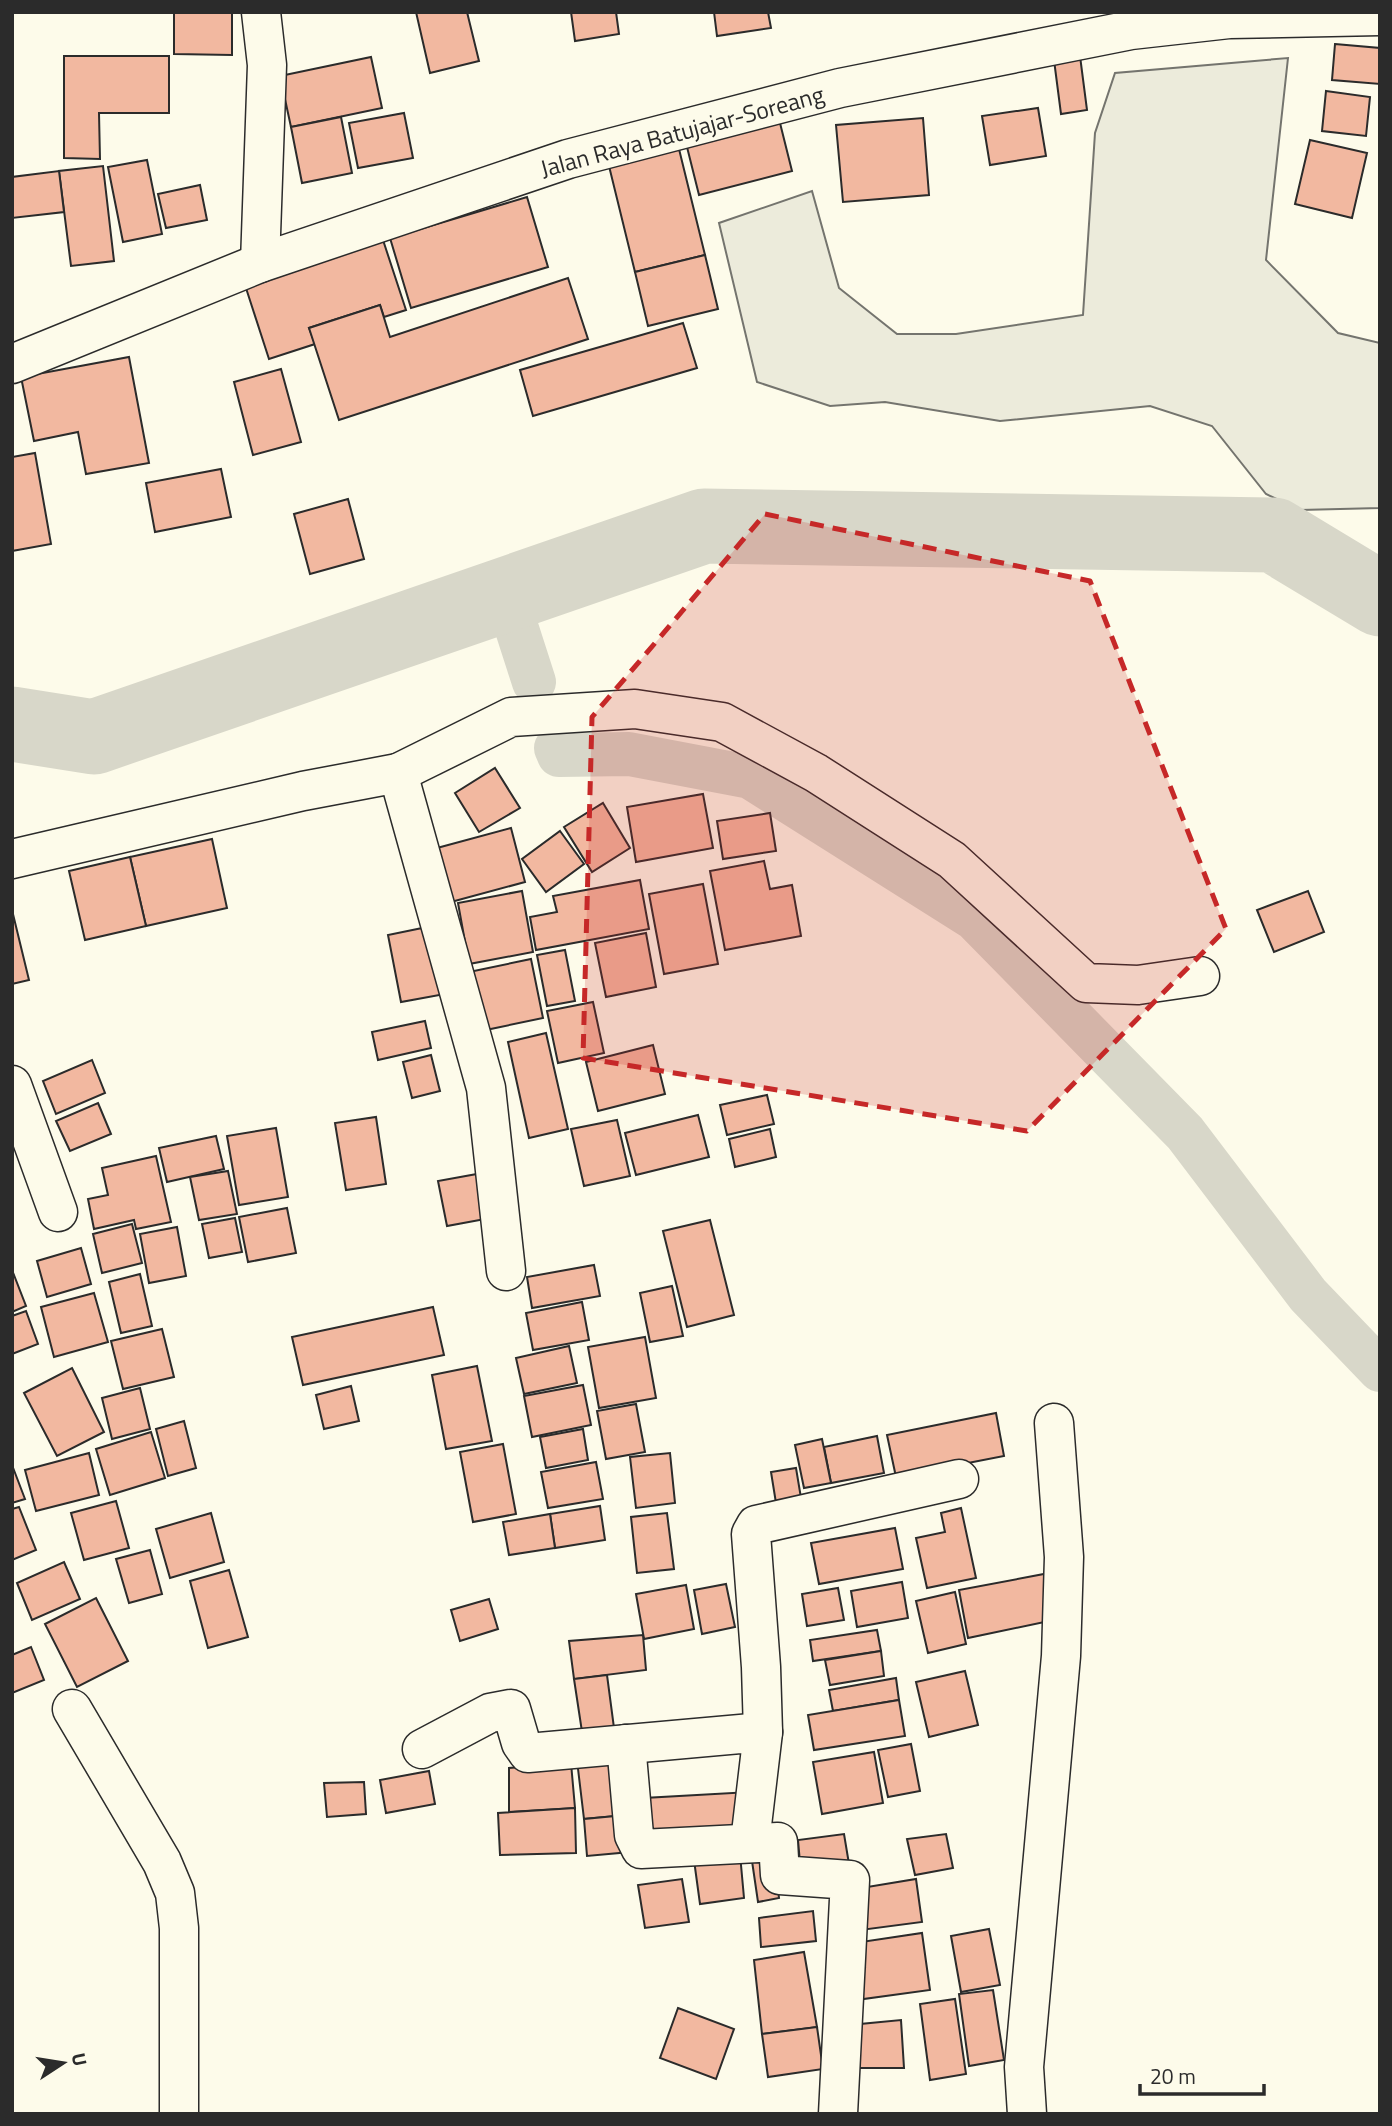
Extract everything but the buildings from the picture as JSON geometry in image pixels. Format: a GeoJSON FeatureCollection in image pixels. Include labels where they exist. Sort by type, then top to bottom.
{"type":"FeatureCollection","features":[{"type":"Feature","properties":{"kind":"main road"},"geometry":{"type":"LineString","coordinates":[[260,263],[267,65],[261,12]]}},
{"type":"Feature","properties":{"kind":"main road","name":"Jalan Raya Batujajar-Soreang"},"geometry":{"type":"LineString","coordinates":[[12,364],[260,263],[568,159],[840,88],[1131,30],[1229,19],[1380,16]]}},
{"type":"Feature","properties":{"kind":"main road"},"geometry":{"type":"LineString","coordinates":[[12,859],[289,794],[398,773],[511,717],[635,709],[722,722],[816,773],[952,860],[1086,982],[1138,985],[1199,976]]}},
{"type":"Feature","properties":{"kind":"main road"},"geometry":{"type":"LineString","coordinates":[[398,773],[486,1088],[506,1271]]}},
{"type":"Feature","properties":{"kind":"main road"},"geometry":{"type":"LineString","coordinates":[[12,1085],[58,1212]]}},
{"type":"Feature","properties":{"kind":"main road"},"geometry":{"type":"LineString","coordinates":[[1027,2114],[1024,2067],[1061,1656],[1064,1557],[1054,1423]]}},
{"type":"Feature","properties":{"kind":"main road"},"geometry":{"type":"LineString","coordinates":[[750,1842],[763,1732],[751,1534],[756,1525],[959,1479]]}},
{"type":"Feature","properties":{"kind":"main road"},"geometry":{"type":"LineString","coordinates":[[72,1709],[162,1863],[175,1893],[179,1928],[179,2114]]}},
{"type":"Feature","properties":{"kind":"main road"},"geometry":{"type":"LineString","coordinates":[[422,1749],[490,1713],[511,1709],[521,1743],[528,1753],[763,1732]]}},
{"type":"Feature","properties":{"kind":"main road"},"geometry":{"type":"LineString","coordinates":[[626,1744],[634,1835],[641,1849],[778,1842],[780,1875],[850,1880],[838,2114]]}},
{"type":"Feature","properties":{"kind":"highlighted area"},"geometry":{"type":"Polygon","coordinates":[[[765,514],[1090,581],[1226,929],[1027,1131],[583,1058],[592,717],[765,514]]]}},
{"type":"Feature","properties":{"kind":"shaded area"},"geometry":{"type":"Polygon","coordinates":[[[1288,58],[1266,260],[1338,333],[1380,343],[1380,508],[1300,510],[1266,494],[1212,426],[1150,406],[1000,421],[885,402],[830,406],[757,382],[719,223],[812,191],[839,288],[897,334],[956,334],[1083,315],[1095,133],[1115,73],[1288,58]]]}},
{"type":"Feature","properties":{"kind":"waterway"},"geometry":{"type":"LineString","coordinates":[[12,724],[94,737],[704,526],[1274,535],[1380,599]]}},
{"type":"Feature","properties":{"kind":"waterway"},"geometry":{"type":"LineString","coordinates":[[506,595],[534,682]]}},
{"type":"Feature","properties":{"kind":"waterway"},"geometry":{"type":"LineString","coordinates":[[556,748],[559,755],[629,754],[750,777],[975,919],[1185,1133],[1308,1295],[1380,1370]]}}]}
